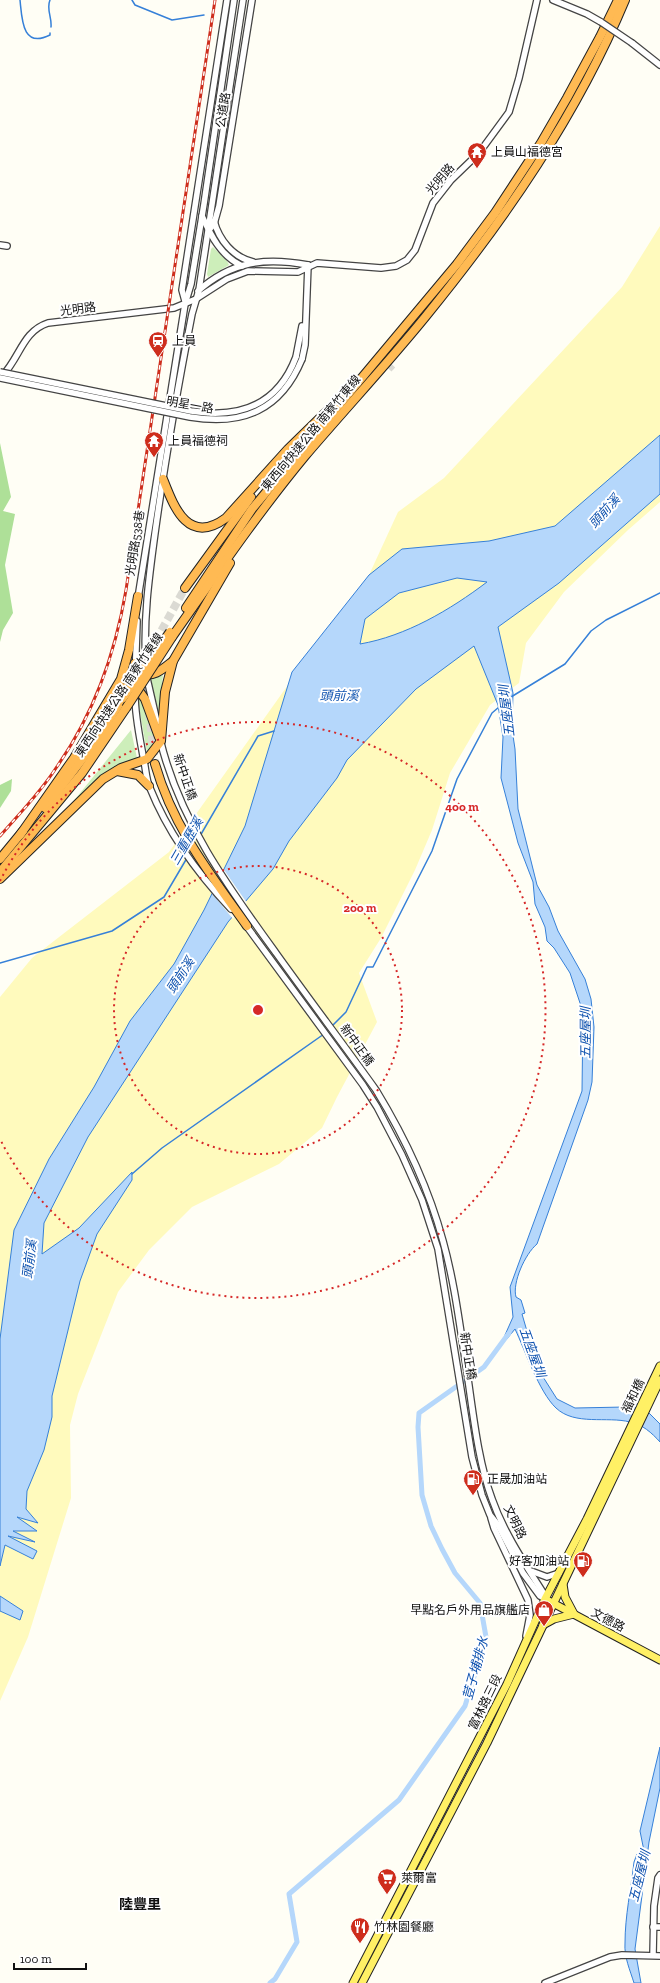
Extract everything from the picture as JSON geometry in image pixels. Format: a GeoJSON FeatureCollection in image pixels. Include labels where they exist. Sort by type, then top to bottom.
{"type":"FeatureCollection","features":[{"type":"Feature","properties":{"kind":"highway","name":"東西向快速公路 南寮竹東線"},"geometry":{"type":"LineString","coordinates":[[0,872],[82,773],[126,708],[252,509],[457,264],[495,213],[541,143],[567,98],[618,0]]}},
{"type":"Feature","properties":{"kind":"highway","name":"東西向快速公路 南寮竹東線"},"geometry":{"type":"LineString","coordinates":[[0,859],[61,789],[93,745],[123,698],[256,518],[304,457],[426,317],[486,241],[518,194],[575,103],[601,54],[626,0]]}},
{"type":"Feature","properties":{"kind":"highway"},"geometry":{"type":"LineString","coordinates":[[163,479],[174,506],[181,518],[193,525],[206,527],[217,524],[226,518],[269,472],[288,449],[358,383]]}},
{"type":"Feature","properties":{"kind":"highway"},"geometry":{"type":"LineString","coordinates":[[185,588],[269,472]]}},
{"type":"Feature","properties":{"kind":"highway"},"geometry":{"type":"LineString","coordinates":[[0,879],[103,779],[116,771],[144,760],[161,741],[165,692],[174,661],[256,518]]}},
{"type":"Feature","properties":{"kind":"highway"},"geometry":{"type":"LineString","coordinates":[[20,835],[74,758],[121,679],[129,650],[138,596]]}},
{"type":"Feature","properties":{"kind":"highway"},"geometry":{"type":"LineString","coordinates":[[135,663],[140,673],[146,675],[157,673],[174,661]]}},
{"type":"Feature","properties":{"kind":"highway"},"geometry":{"type":"LineString","coordinates":[[110,698],[122,688],[135,685],[145,699],[161,741]]}},
{"type":"Feature","properties":{"kind":"highway"},"geometry":{"type":"LineString","coordinates":[[155,764],[169,806],[186,838],[247,926]]}},
{"type":"Feature","properties":{"kind":"highway"},"geometry":{"type":"LineString","coordinates":[[116,771],[138,775],[149,786]]}},
{"type":"Feature","properties":{"kind":"main road"},"geometry":{"type":"LineString","coordinates":[[658,1377],[660,1366]]}},
{"type":"Feature","properties":{"kind":"main road","name":"福和橋"},"geometry":{"type":"LineString","coordinates":[[633,1430],[658,1377]]}},
{"type":"Feature","properties":{"kind":"main road","name":"富林路三段"},"geometry":{"type":"LineString","coordinates":[[381,1938],[487,1743],[562,1584],[584,1531],[633,1430]]}},
{"type":"Feature","properties":{"kind":"main road","name":"富林路三段"},"geometry":{"type":"LineString","coordinates":[[353,1983],[364,1971],[381,1938],[507,1684],[545,1599],[584,1531]]}},
{"type":"Feature","properties":{"kind":"main road"},"geometry":{"type":"LineString","coordinates":[[543,1625],[554,1619],[574,1614],[565,1598],[562,1584]]}},
{"type":"Feature","properties":{"kind":"main road","name":"文德路"},"geometry":{"type":"LineString","coordinates":[[545,1599],[660,1660]]}},
{"type":"Feature","properties":{"kind":"main road","name":"富林路三段"},"geometry":{"type":"LineString","coordinates":[[362,1983],[364,1971]]}},
{"type":"Feature","properties":{"kind":"street","name":"公道路"},"geometry":{"type":"LineString","coordinates":[[185,304],[182,290],[227,0]]}},
{"type":"Feature","properties":{"kind":"street","name":"公道路"},"geometry":{"type":"LineString","coordinates":[[185,304],[191,284],[234,0]]}},
{"type":"Feature","properties":{"kind":"street","name":"公道路"},"geometry":{"type":"LineString","coordinates":[[198,295],[243,0]]}},
{"type":"Feature","properties":{"kind":"street","name":"公道路"},"geometry":{"type":"LineString","coordinates":[[209,230],[214,224],[226,162],[252,0]]}},
{"type":"Feature","properties":{"kind":"street","name":"光明路"},"geometry":{"type":"LineString","coordinates":[[185,304],[198,295],[214,278],[240,265],[261,263],[308,265],[317,263],[381,268],[396,266],[411,255],[417,246],[433,204],[451,180],[479,153],[509,112],[520,78],[537,0]]}},
{"type":"Feature","properties":{"kind":"street"},"geometry":{"type":"LineString","coordinates":[[553,0],[587,14],[601,22],[632,43],[660,65]]}},
{"type":"Feature","properties":{"kind":"street"},"geometry":{"type":"LineString","coordinates":[[219,160],[226,162]]}},
{"type":"Feature","properties":{"kind":"street"},"geometry":{"type":"LineString","coordinates":[[196,203],[209,230],[224,253],[240,265],[256,271]]}},
{"type":"Feature","properties":{"kind":"street","name":"公道路"},"geometry":{"type":"LineString","coordinates":[[212,205],[214,224],[224,243],[233,252],[245,260],[261,263]]}},
{"type":"Feature","properties":{"kind":"street"},"geometry":{"type":"LineString","coordinates":[[0,245],[7,246]]}},
{"type":"Feature","properties":{"kind":"street","name":"光明路"},"geometry":{"type":"LineString","coordinates":[[0,378],[15,360],[32,330],[42,325],[169,309],[185,304],[227,279],[242,273],[256,271],[298,272],[308,265]]}},
{"type":"Feature","properties":{"kind":"street","name":"明星一路"},"geometry":{"type":"LineString","coordinates":[[0,378],[190,417],[219,421],[246,416],[273,401],[290,382],[304,344],[308,265]]}},
{"type":"Feature","properties":{"kind":"street","name":"光明路538巷"},"geometry":{"type":"LineString","coordinates":[[161,741],[146,675],[145,645],[147,597],[163,479],[188,333],[198,295]]}},
{"type":"Feature","properties":{"kind":"street","name":"光明路538巷"},"geometry":{"type":"LineString","coordinates":[[149,786],[135,708],[135,663],[138,596],[185,304]]}},
{"type":"Feature","properties":{"kind":"street","name":"明星一路"},"geometry":{"type":"LineString","coordinates":[[0,372],[191,411],[219,414],[244,410],[269,397],[286,379],[299,358]]}},
{"type":"Feature","properties":{"kind":"street","name":"新中正橋"},"geometry":{"type":"LineString","coordinates":[[161,741],[181,802],[211,860],[252,920],[376,1090],[390,1113],[403,1140],[429,1198],[443,1241],[452,1281],[470,1391]]}},
{"type":"Feature","properties":{"kind":"street","name":"新中正橋"},"geometry":{"type":"LineString","coordinates":[[149,786],[164,818],[198,870],[247,926],[363,1085],[384,1119],[402,1155],[428,1215],[438,1248],[463,1394]]}},
{"type":"Feature","properties":{"kind":"street","name":"文明路"},"geometry":{"type":"LineString","coordinates":[[470,1391],[489,1491],[519,1555],[544,1594],[545,1599]]}},
{"type":"Feature","properties":{"kind":"street","name":"文明路"},"geometry":{"type":"LineString","coordinates":[[463,1394],[472,1457],[482,1495],[490,1515],[498,1525],[523,1573],[540,1596],[545,1599]]}},
{"type":"Feature","properties":{"kind":"street"},"geometry":{"type":"LineString","coordinates":[[490,1515],[494,1528],[528,1600],[530,1615],[526,1639]]}},
{"type":"Feature","properties":{"kind":"street"},"geometry":{"type":"LineString","coordinates":[[529,1570],[542,1577],[559,1573]]}},
{"type":"Feature","properties":{"kind":"street"},"geometry":{"type":"LineString","coordinates":[[651,1955],[654,1906],[658,1878],[660,1875]]}},
{"type":"Feature","properties":{"kind":"street"},"geometry":{"type":"LineString","coordinates":[[653,1927],[660,1927]]}},
{"type":"Feature","properties":{"kind":"street"},"geometry":{"type":"LineString","coordinates":[[545,1983],[610,1957],[622,1955],[660,1956]]}},
{"type":"Feature","properties":{"kind":"green space"},"geometry":{"type":"Polygon","coordinates":[[[213,247],[229,265],[208,277],[207,274],[211,249],[213,247]]]}},
{"type":"Feature","properties":{"kind":"green space"},"geometry":{"type":"Polygon","coordinates":[[[0,443],[11,497],[3,511],[15,514],[5,565],[13,613],[3,630],[0,642],[0,443]]]}},
{"type":"Feature","properties":{"kind":"green space"},"geometry":{"type":"Polygon","coordinates":[[[163,675],[159,712],[150,679],[163,675]]]}},
{"type":"Feature","properties":{"kind":"green space"},"geometry":{"type":"Polygon","coordinates":[[[136,689],[144,702],[156,741],[147,753],[136,689]]]}},
{"type":"Feature","properties":{"kind":"green space"},"geometry":{"type":"Polygon","coordinates":[[[131,730],[137,758],[115,769],[68,808],[131,730]]]}},
{"type":"Feature","properties":{"kind":"green space"},"geometry":{"type":"Polygon","coordinates":[[[12,779],[11,791],[0,808],[0,785],[12,779]]]}},
{"type":"Feature","properties":{"kind":"sand"},"geometry":{"type":"Polygon","coordinates":[[[660,226],[660,502],[628,530],[564,592],[526,643],[519,683],[490,705],[450,773],[432,830],[415,870],[381,938],[359,973],[377,1022],[322,1128],[279,1164],[192,1207],[149,1250],[118,1292],[78,1394],[70,1425],[71,1498],[28,1637],[0,1701],[0,997],[32,958],[169,852],[305,661],[369,575],[398,512],[444,478],[622,287],[660,226]]]}},
{"type":"Feature","properties":{"kind":"water","name":"頭前溪"},"geometry":{"type":"Polygon","coordinates":[[[660,435],[660,494],[559,583],[498,627],[513,693],[512,729],[515,749],[518,809],[537,885],[549,907],[558,931],[585,979],[591,999],[594,1027],[592,1082],[588,1100],[537,1244],[532,1249],[520,1269],[515,1291],[516,1297],[521,1300],[525,1313],[522,1314],[538,1369],[557,1399],[575,1408],[625,1407],[640,1404],[660,1424],[660,1442],[646,1429],[634,1423],[621,1420],[582,1419],[564,1414],[550,1401],[538,1382],[515,1329],[506,1340],[505,1335],[513,1317],[510,1287],[582,1091],[583,1012],[570,973],[554,948],[547,941],[545,927],[535,904],[533,882],[518,843],[501,778],[503,737],[498,705],[474,646],[416,689],[347,760],[337,778],[289,841],[273,869],[228,922],[88,1137],[44,1223],[42,1254],[79,1228],[132,1172],[132,1180],[97,1234],[80,1281],[52,1396],[52,1417],[44,1450],[27,1491],[26,1509],[38,1523],[17,1517],[37,1531],[13,1531],[35,1542],[8,1536],[37,1551],[33,1559],[5,1545],[0,1566],[0,1339],[14,1230],[49,1159],[94,1087],[130,1021],[174,964],[204,910],[245,826],[292,672],[369,575],[402,549],[489,541],[555,526],[660,435]],[[457,578],[399,593],[365,619],[360,644],[394,635],[411,628],[443,612],[487,582],[457,578]]]}},
{"type":"Feature","properties":{"kind":"water"},"geometry":{"type":"Polygon","coordinates":[[[0,1596],[23,1611],[20,1620],[0,1611],[0,1596]]]}},
{"type":"Feature","properties":{"kind":"water","name":"五座屋圳"},"geometry":{"type":"Polygon","coordinates":[[[660,1747],[660,1788],[649,1842],[635,1949],[641,1983],[634,1983],[625,1953],[627,1913],[634,1862],[637,1854],[641,1861],[644,1851],[640,1831],[660,1747]]]}},
{"type":"Feature","properties":{"kind":"pier"},"geometry":{"type":"Polygon","coordinates":[[[222,867],[247,903],[233,919],[210,891],[222,867]]]}},
{"type":"Feature","properties":{"kind":"waterway"},"geometry":{"type":"LineString","coordinates":[[20,0],[23,23],[25,30],[29,35],[34,38],[41,38],[50,35],[50,33]]}},
{"type":"Feature","properties":{"kind":"waterway"},"geometry":{"type":"LineString","coordinates":[[50,0],[49,7],[51,27]]}},
{"type":"Feature","properties":{"kind":"waterway"},"geometry":{"type":"LineString","coordinates":[[132,0],[135,5],[172,20],[204,15]]}},
{"type":"Feature","properties":{"kind":"waterway","name":"五座屋圳"},"geometry":{"type":"LineString","coordinates":[[511,697],[565,664],[591,631],[606,620],[660,593]]}},
{"type":"Feature","properties":{"kind":"waterway","name":"五座屋圳"},"geometry":{"type":"LineString","coordinates":[[332,1026],[346,1012],[367,967],[373,967],[432,851],[457,779],[492,713],[499,707]]}},
{"type":"Feature","properties":{"kind":"waterway","name":"三重歷溪"},"geometry":{"type":"LineString","coordinates":[[200,836],[258,736],[274,731]]}},
{"type":"Feature","properties":{"kind":"waterway","name":"三重歷溪"},"geometry":{"type":"LineString","coordinates":[[0,963],[112,931],[164,897],[187,858]]}},
{"type":"Feature","properties":{"kind":"waterway"},"geometry":{"type":"LineString","coordinates":[[132,1174],[162,1148],[324,1034]]}},
{"type":"Feature","properties":{"kind":"waterway","name":"荳子埔排水"},"geometry":{"type":"LineString","coordinates":[[270,1983],[275,1979],[297,1942],[289,1894],[399,1800],[465,1706],[486,1637],[480,1603],[455,1573],[431,1526],[422,1495],[418,1427],[419,1413],[484,1367],[509,1333]]}},
{"type":"Feature","properties":{"kind":"tunnel"},"geometry":{"type":"LineString","coordinates":[[377,354],[395,371]]}},
{"type":"Feature","properties":{"kind":"tunnel"},"geometry":{"type":"LineString","coordinates":[[144,662],[185,588]]}},
{"type":"Feature","properties":{"kind":"tunnel"},"geometry":{"type":"LineString","coordinates":[[145,676],[155,764]]}},
{"type":"Feature","properties":{"kind":"railway"},"geometry":{"type":"LineString","coordinates":[[0,836],[43,786],[69,748],[92,705],[116,638],[126,590],[215,0]]}},
{"type":"Feature","properties":{"kind":"place","name":"上員山福德宮"},"geometry":{"type":"Point","coordinates":[477,169]}},
{"type":"Feature","properties":{"kind":"place","name":"上員"},"geometry":{"type":"Point","coordinates":[158,358]}},
{"type":"Feature","properties":{"kind":"place","name":"上員福德祠"},"geometry":{"type":"Point","coordinates":[154,458]}},
{"type":"Feature","properties":{"kind":"place","name":"正晟加油站"},"geometry":{"type":"Point","coordinates":[473,1496]}},
{"type":"Feature","properties":{"kind":"place","name":"好客加油站"},"geometry":{"type":"Point","coordinates":[583,1578]}},
{"type":"Feature","properties":{"kind":"place","name":"早點名戶外用品旗艦店"},"geometry":{"type":"Point","coordinates":[544,1627]}},
{"type":"Feature","properties":{"kind":"place","name":"萊爾富"},"geometry":{"type":"Point","coordinates":[387,1895]}},
{"type":"Feature","properties":{"kind":"place","name":"竹林園餐廳"},"geometry":{"type":"Point","coordinates":[360,1944]}},
{"type":"Feature","properties":{"kind":"district","name":"陸豐里"},"geometry":{"type":"Point","coordinates":[140,1904]}}]}
